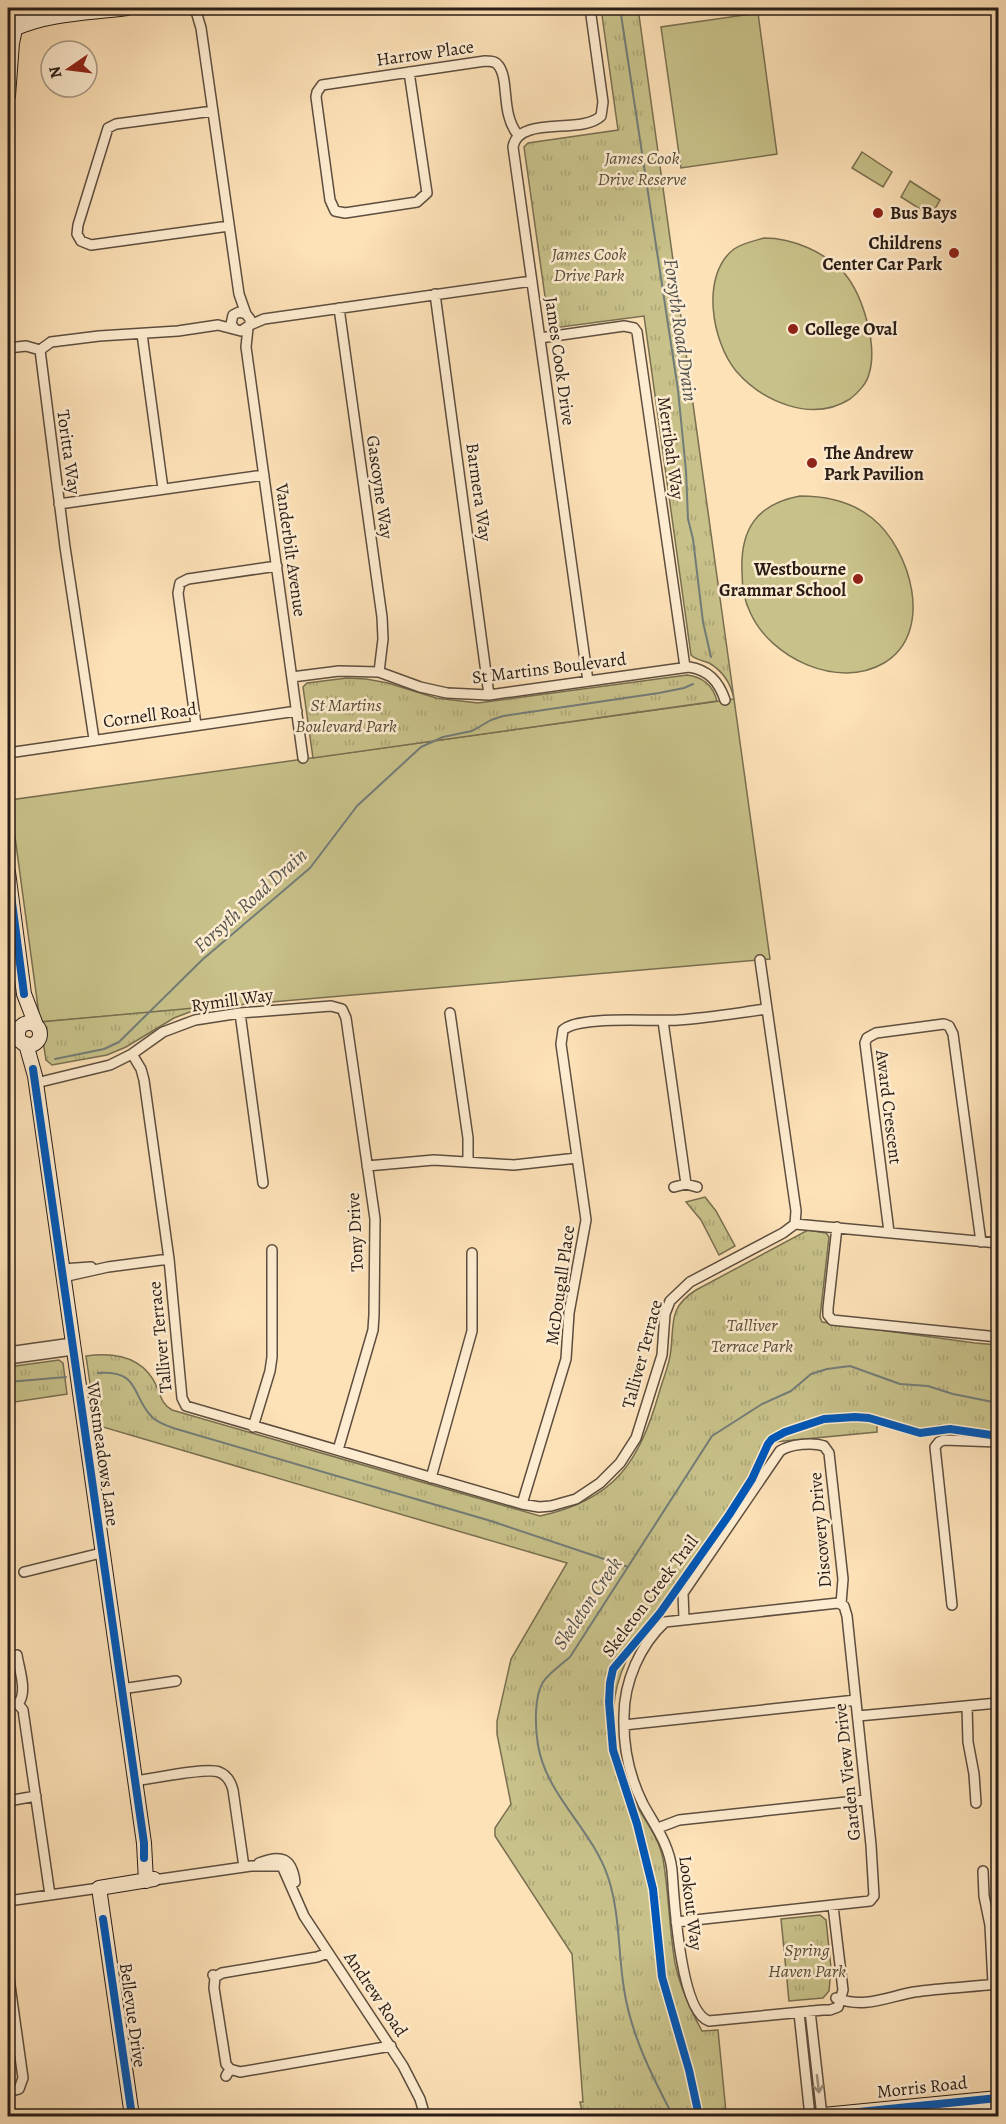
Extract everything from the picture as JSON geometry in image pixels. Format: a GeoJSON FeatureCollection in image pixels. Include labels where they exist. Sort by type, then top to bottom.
{"type":"FeatureCollection","features":[{"type":"Feature","properties":{"kind":"street"},"geometry":{"type":"LineString","coordinates":[[13,31],[28,23],[52,18],[127,8]]}},
{"type":"Feature","properties":{"kind":"street","name":"Vanderbilt Avenue"},"geometry":{"type":"LineString","coordinates":[[195,8],[201,28]]}},
{"type":"Feature","properties":{"kind":"street","name":"Vanderbilt Avenue"},"geometry":{"type":"LineString","coordinates":[[201,8],[201,28],[239,294],[248,321],[246,347],[303,758]]}},
{"type":"Feature","properties":{"kind":"street"},"geometry":{"type":"LineString","coordinates":[[518,135],[530,130],[591,122],[601,116],[603,102],[590,8]]}},
{"type":"Feature","properties":{"kind":"street"},"geometry":{"type":"LineString","coordinates":[[10,10],[52,18]]}},
{"type":"Feature","properties":{"kind":"street"},"geometry":{"type":"LineString","coordinates":[[8,96],[9,57],[17,19],[10,10]]}},
{"type":"Feature","properties":{"kind":"street","name":"Harrow Place"},"geometry":{"type":"LineString","coordinates":[[410,72],[427,193],[417,202],[345,213],[335,211],[330,200],[316,97],[319,88],[327,83],[485,61],[496,63],[502,72],[508,116],[512,128],[518,135]]}},
{"type":"Feature","properties":{"kind":"street"},"geometry":{"type":"LineString","coordinates":[[213,111],[116,124],[108,128],[78,225],[78,234],[81,241],[94,245],[229,226]]}},
{"type":"Feature","properties":{"kind":"street","name":"James Cook Drive"},"geometry":{"type":"LineString","coordinates":[[518,135],[513,147],[588,681]]}},
{"type":"Feature","properties":{"kind":"street"},"geometry":{"type":"LineString","coordinates":[[8,348],[26,346],[40,350],[51,342],[219,325],[241,331],[248,321],[532,280]]}},
{"type":"Feature","properties":{"kind":"street","name":"Vanderbilt Avenue"},"geometry":{"type":"LineString","coordinates":[[233,316],[239,294]]}},
{"type":"Feature","properties":{"kind":"street","name":"Barmera Way"},"geometry":{"type":"LineString","coordinates":[[435,294],[489,694]]}},
{"type":"Feature","properties":{"kind":"street","name":"Gascoyne Way"},"geometry":{"type":"LineString","coordinates":[[339,308],[383,625],[379,672]]}},
{"type":"Feature","properties":{"kind":"street"},"geometry":{"type":"LineString","coordinates":[[219,325],[239,312],[248,321]]}},
{"type":"Feature","properties":{"kind":"street"},"geometry":{"type":"LineString","coordinates":[[233,316],[231,324],[236,330]]}},
{"type":"Feature","properties":{"kind":"street","name":"Merribah Way"},"geometry":{"type":"LineString","coordinates":[[540,338],[624,326],[634,328],[637,332],[685,667]]}},
{"type":"Feature","properties":{"kind":"street","name":"Vanderbilt Avenue"},"geometry":{"type":"LineString","coordinates":[[236,330],[246,347]]}},
{"type":"Feature","properties":{"kind":"street"},"geometry":{"type":"LineString","coordinates":[[142,334],[163,489]]}},
{"type":"Feature","properties":{"kind":"street","name":"Toritta Way"},"geometry":{"type":"LineString","coordinates":[[40,350],[59,504],[94,739]]}},
{"type":"Feature","properties":{"kind":"street"},"geometry":{"type":"LineString","coordinates":[[59,504],[264,475]]}},
{"type":"Feature","properties":{"kind":"street"},"geometry":{"type":"LineString","coordinates":[[196,725],[178,593],[180,583],[188,579],[277,567]]}},
{"type":"Feature","properties":{"kind":"street","name":"St Martins Boulevard"},"geometry":{"type":"LineString","coordinates":[[292,677],[339,671],[379,672],[420,687],[447,693],[489,694],[685,667],[704,672],[714,678],[725,700]]}},
{"type":"Feature","properties":{"kind":"street","name":"Cornell Road"},"geometry":{"type":"LineString","coordinates":[[8,753],[297,711]]}},
{"type":"Feature","properties":{"kind":"street","name":"Westmeadows Lane"},"geometry":{"type":"LineString","coordinates":[[8,872],[24,994],[38,1030],[35,1076],[101,1553],[150,1881]]}},
{"type":"Feature","properties":{"kind":"street"},"geometry":{"type":"LineString","coordinates":[[760,960],[796,1211],[795,1224],[999,1244]]}},
{"type":"Feature","properties":{"kind":"street","name":"Westmeadows Lane"},"geometry":{"type":"LineString","coordinates":[[24,994],[19,1036],[35,1076]]}},
{"type":"Feature","properties":{"kind":"street","name":"Rymill Way"},"geometry":{"type":"LineString","coordinates":[[35,1076],[66,1075],[102,1068],[132,1054],[163,1032],[206,1017],[331,1006],[342,1009]]}},
{"type":"Feature","properties":{"kind":"street","name":"Tony Drive"},"geometry":{"type":"LineString","coordinates":[[338,1450],[372,1330],[375,1219],[346,1018],[342,1009]]}},
{"type":"Feature","properties":{"kind":"street"},"geometry":{"type":"LineString","coordinates":[[686,1184],[663,1021],[767,1009]]}},
{"type":"Feature","properties":{"kind":"street"},"geometry":{"type":"LineString","coordinates":[[240,1013],[263,1183]]}},
{"type":"Feature","properties":{"kind":"street"},"geometry":{"type":"LineString","coordinates":[[450,1013],[468,1138],[468,1161]]}},
{"type":"Feature","properties":{"kind":"street","name":"McDougall Place"},"geometry":{"type":"LineString","coordinates":[[522,1504],[566,1359],[570,1312],[586,1220],[561,1044],[563,1030],[570,1025],[592,1022],[663,1021]]}},
{"type":"Feature","properties":{"kind":"street"},"geometry":{"type":"LineString","coordinates":[[8,1041],[19,1036],[27,1023],[38,1030],[36,1042],[19,1036]]}},
{"type":"Feature","properties":{"kind":"street","name":"Award Crescent"},"geometry":{"type":"LineString","coordinates":[[889,1232],[865,1042],[867,1038],[876,1033],[944,1024],[949,1026],[953,1034],[981,1242]]}},
{"type":"Feature","properties":{"kind":"street"},"geometry":{"type":"LineString","coordinates":[[63,1273],[169,1258],[144,1080],[141,1069],[132,1054]]}},
{"type":"Feature","properties":{"kind":"street"},"geometry":{"type":"LineString","coordinates":[[367,1166],[421,1160],[514,1165],[577,1158]]}},
{"type":"Feature","properties":{"kind":"street"},"geometry":{"type":"LineString","coordinates":[[674,1187],[686,1184],[697,1187]]}},
{"type":"Feature","properties":{"kind":"street","name":"Talliver Terrace"},"geometry":{"type":"LineString","coordinates":[[169,1258],[184,1404],[191,1409],[522,1504],[545,1507],[576,1499],[600,1483],[620,1463],[636,1438],[662,1355],[665,1314],[670,1301],[690,1282],[783,1233],[795,1224]]}},
{"type":"Feature","properties":{"kind":"street"},"geometry":{"type":"LineString","coordinates":[[837,1227],[828,1308],[828,1315],[832,1320],[999,1337]]}},
{"type":"Feature","properties":{"kind":"street"},"geometry":{"type":"LineString","coordinates":[[253,1427],[272,1357],[272,1250]]}},
{"type":"Feature","properties":{"kind":"street"},"geometry":{"type":"LineString","coordinates":[[431,1478],[472,1331],[472,1253]]}},
{"type":"Feature","properties":{"kind":"street"},"geometry":{"type":"LineString","coordinates":[[8,1352],[73,1347]]}},
{"type":"Feature","properties":{"kind":"street"},"geometry":{"type":"LineString","coordinates":[[8,1359],[73,1347]]}},
{"type":"Feature","properties":{"kind":"street"},"geometry":{"type":"LineString","coordinates":[[952,1605],[935,1447],[944,1440],[999,1442]]}},
{"type":"Feature","properties":{"kind":"street","name":"Discovery Drive"},"geometry":{"type":"LineString","coordinates":[[684,1619],[683,1593],[780,1451],[785,1448],[815,1444],[824,1446],[830,1453],[843,1580],[841,1604]]}},
{"type":"Feature","properties":{"kind":"street"},"geometry":{"type":"LineString","coordinates":[[24,1572],[101,1553]]}},
{"type":"Feature","properties":{"kind":"street"},"geometry":{"type":"LineString","coordinates":[[684,1619],[841,1604]]}},
{"type":"Feature","properties":{"kind":"street","name":"Garden View Drive"},"geometry":{"type":"LineString","coordinates":[[676,1922],[833,1906],[870,1900],[874,1896],[847,1616],[845,1607],[841,1604]]}},
{"type":"Feature","properties":{"kind":"street","name":"Lookout Way"},"geometry":{"type":"LineString","coordinates":[[684,1619],[664,1622],[643,1650],[626,1691],[624,1725],[627,1760],[632,1779],[649,1815],[658,1828],[670,1861],[679,1948],[686,1981],[698,2012],[704,2020],[800,2013]]}},
{"type":"Feature","properties":{"kind":"street"},"geometry":{"type":"LineString","coordinates":[[17,1656],[23,1692],[22,1700],[18,1704]]}},
{"type":"Feature","properties":{"kind":"street"},"geometry":{"type":"LineString","coordinates":[[121,1689],[176,1681]]}},
{"type":"Feature","properties":{"kind":"street"},"geometry":{"type":"LineString","coordinates":[[624,1725],[856,1700]]}},
{"type":"Feature","properties":{"kind":"street"},"geometry":{"type":"LineString","coordinates":[[8,1702],[18,1704],[24,1714],[50,1895]]}},
{"type":"Feature","properties":{"kind":"street"},"geometry":{"type":"LineString","coordinates":[[858,1716],[999,1703]]}},
{"type":"Feature","properties":{"kind":"street"},"geometry":{"type":"LineString","coordinates":[[967,1706],[968,1742],[976,1803]]}},
{"type":"Feature","properties":{"kind":"street"},"geometry":{"type":"LineString","coordinates":[[8,1901],[244,1867],[233,1790],[230,1781],[223,1773],[208,1770],[134,1781]]}},
{"type":"Feature","properties":{"kind":"street"},"geometry":{"type":"LineString","coordinates":[[8,1801],[36,1796]]}},
{"type":"Feature","properties":{"kind":"street"},"geometry":{"type":"LineString","coordinates":[[658,1828],[669,1822],[685,1819],[865,1800]]}},
{"type":"Feature","properties":{"kind":"street","name":"Andrew Road"},"geometry":{"type":"LineString","coordinates":[[244,1867],[283,1863],[304,1916],[391,2046],[412,2081],[425,2116]]}},
{"type":"Feature","properties":{"kind":"street"},"geometry":{"type":"LineString","coordinates":[[838,1999],[861,2003],[916,1992],[996,1984],[990,1925],[984,1896],[983,1871]]}},
{"type":"Feature","properties":{"kind":"street","name":"Bellevue Drive"},"geometry":{"type":"LineString","coordinates":[[99,1888],[132,2116]]}},
{"type":"Feature","properties":{"kind":"street"},"geometry":{"type":"LineString","coordinates":[[817,2116],[804,2064],[800,2013],[835,2009],[843,1990],[833,1906]]}},
{"type":"Feature","properties":{"kind":"street"},"geometry":{"type":"LineString","coordinates":[[328,1953],[317,1957],[213,1975],[228,2073],[391,2046]]}},
{"type":"Feature","properties":{"kind":"street"},"geometry":{"type":"LineString","coordinates":[[8,1971],[23,2078],[20,2089],[8,2092]]}},
{"type":"Feature","properties":{"kind":"street"},"geometry":{"type":"LineString","coordinates":[[810,2012],[816,2063],[817,2116]]}},
{"type":"Feature","properties":{"kind":"street"},"geometry":{"type":"LineString","coordinates":[[804,2064],[816,2063]]}},
{"type":"Feature","properties":{"kind":"street","name":"Morris Road"},"geometry":{"type":"LineString","coordinates":[[817,2116],[999,2098]]}},
{"type":"Feature","properties":{"kind":"street","name":"Morris Road"},"geometry":{"type":"LineString","coordinates":[[935,2116],[999,2110]]}},
{"type":"Feature","properties":{"kind":"green space"},"geometry":{"type":"Polygon","coordinates":[[[601,8],[638,8],[734,699],[731,688],[722,674],[709,663],[691,655],[644,316],[553,328],[549,325],[524,147],[528,143],[618,130],[601,8]]]}},
{"type":"Feature","properties":{"kind":"green space"},"geometry":{"type":"Polygon","coordinates":[[[758,13],[777,154],[681,168],[661,27],[758,13]]]}},
{"type":"Feature","properties":{"kind":"green space"},"geometry":{"type":"Polygon","coordinates":[[[862,152],[892,172],[883,187],[852,168],[862,152]]]}},
{"type":"Feature","properties":{"kind":"green space"},"geometry":{"type":"Polygon","coordinates":[[[910,181],[940,200],[931,216],[901,197],[910,181]]]}},
{"type":"Feature","properties":{"kind":"green space","name":"College Oval"},"geometry":{"type":"Polygon","coordinates":[[[764,238],[797,244],[818,253],[837,266],[852,283],[863,308],[872,350],[868,377],[862,388],[850,399],[835,406],[820,409],[789,406],[760,392],[747,382],[728,358],[716,327],[713,309],[713,291],[717,275],[723,261],[734,249],[764,238]]]}},
{"type":"Feature","properties":{"kind":"green space"},"geometry":{"type":"Polygon","coordinates":[[[800,496],[829,498],[856,507],[886,532],[898,550],[912,591],[913,612],[909,632],[900,649],[884,663],[866,670],[846,673],[827,671],[807,665],[773,643],[760,629],[750,612],[742,577],[742,557],[748,531],[762,512],[773,505],[800,496]]]}},
{"type":"Feature","properties":{"kind":"green space","name":"St Martins Boulevard Park"},"geometry":{"type":"Polygon","coordinates":[[[687,675],[706,683],[713,690],[717,701],[313,758],[303,687],[307,683],[347,678],[366,679],[388,683],[436,698],[478,703],[687,675]]]}},
{"type":"Feature","properties":{"kind":"green space"},"geometry":{"type":"Polygon","coordinates":[[[734,699],[770,959],[40,1022],[10,800],[734,699]]]}},
{"type":"Feature","properties":{"kind":"green space"},"geometry":{"type":"Polygon","coordinates":[[[217,1006],[195,1010],[174,1018],[126,1047],[107,1055],[52,1065],[46,1060],[40,1022],[217,1006]]]}},
{"type":"Feature","properties":{"kind":"green space"},"geometry":{"type":"Polygon","coordinates":[[[705,1197],[716,1211],[735,1246],[719,1255],[701,1220],[686,1202],[705,1197]]]}},
{"type":"Feature","properties":{"kind":"green space","name":"Talliver Terrace Park"},"geometry":{"type":"Polygon","coordinates":[[[808,1230],[826,1233],[829,1237],[820,1317],[822,1322],[998,1345],[998,1437],[957,1434],[940,1425],[930,1428],[925,1437],[877,1423],[877,1432],[774,1442],[632,1649],[615,1696],[613,1721],[616,1748],[627,1787],[661,1851],[675,1963],[683,1989],[702,2031],[718,2030],[726,2112],[679,2116],[583,2116],[580,2102],[583,2102],[572,1954],[495,1836],[495,1828],[511,1804],[497,1734],[497,1721],[511,1659],[567,1563],[96,1425],[86,1356],[118,1356],[136,1363],[151,1377],[164,1403],[172,1410],[540,1516],[566,1509],[605,1489],[620,1475],[632,1458],[651,1418],[666,1371],[674,1316],[687,1296],[808,1230]]]}},
{"type":"Feature","properties":{"kind":"green space"},"geometry":{"type":"Polygon","coordinates":[[[59,1360],[63,1363],[67,1394],[8,1403],[8,1367],[59,1360]]]}},
{"type":"Feature","properties":{"kind":"green space","name":"Spring Haven Park"},"geometry":{"type":"Polygon","coordinates":[[[820,1915],[826,1920],[831,1968],[829,1991],[823,1998],[789,2001],[781,1919],[820,1915]]]}},
{"type":"Feature","properties":{"kind":"waterway","name":"Forsyth Road Drain"},"geometry":{"type":"LineString","coordinates":[[620,8],[678,390],[688,519],[693,539],[703,622],[711,657]]}},
{"type":"Feature","properties":{"kind":"waterway","name":"Forsyth Road Drain"},"geometry":{"type":"LineString","coordinates":[[55,1059],[104,1049],[119,1042],[202,960],[310,868],[357,806],[421,747],[443,737],[472,731],[503,716],[659,693],[693,684]]}},
{"type":"Feature","properties":{"kind":"waterway","name":"Skeleton Creek"},"geometry":{"type":"LineString","coordinates":[[673,2116],[637,2039],[627,2006],[615,1904],[608,1877],[591,1843],[559,1796],[543,1763],[538,1745],[536,1721],[540,1688],[549,1675],[570,1657],[712,1436],[762,1404],[791,1391],[811,1374],[850,1366],[900,1384],[928,1386],[953,1394],[998,1403]]}},
{"type":"Feature","properties":{"kind":"waterway"},"geometry":{"type":"LineString","coordinates":[[98,1373],[112,1373],[128,1380],[152,1417],[173,1428],[491,1521],[628,1567]]}},
{"type":"Feature","properties":{"kind":"waterway"},"geometry":{"type":"LineString","coordinates":[[8,1382],[66,1377]]}},
{"type":"Feature","properties":{"kind":"cycle path"},"geometry":{"type":"LineString","coordinates":[[8,872],[24,994]]}},
{"type":"Feature","properties":{"kind":"cycle path"},"geometry":{"type":"LineString","coordinates":[[33,1069],[144,1843],[144,1858]]}},
{"type":"Feature","properties":{"kind":"cycle path","name":"Skeleton Creek Trail"},"geometry":{"type":"LineString","coordinates":[[699,2116],[689,2070],[662,1977],[653,1889],[637,1824],[613,1750],[609,1702],[613,1669],[660,1613],[729,1515],[752,1479],[772,1439],[785,1432],[824,1419],[855,1417],[869,1418],[920,1433],[950,1429],[998,1436]]}},
{"type":"Feature","properties":{"kind":"cycle path"},"geometry":{"type":"LineString","coordinates":[[103,1919],[132,2116]]}},
{"type":"Feature","properties":{"kind":"cycle path"},"geometry":{"type":"LineString","coordinates":[[849,2113],[998,2098]]}},
{"type":"Feature","properties":{"kind":"place","name":"Bus Bays"},"geometry":{"type":"Point","coordinates":[878,213]}},
{"type":"Feature","properties":{"kind":"place","name":"Childrens Center Car Park"},"geometry":{"type":"Point","coordinates":[954,253]}},
{"type":"Feature","properties":{"kind":"place","name":"College Oval"},"geometry":{"type":"Point","coordinates":[793,329]}},
{"type":"Feature","properties":{"kind":"place","name":"The Andrew Park Pavilion"},"geometry":{"type":"Point","coordinates":[812,463]}},
{"type":"Feature","properties":{"kind":"place","name":"Westbourne Grammar School"},"geometry":{"type":"Point","coordinates":[858,579]}},
{"type":"Feature","properties":{"kind":"park label","name":"James Cook Drive Reserve"},"geometry":{"type":"Point","coordinates":[642,168]}},
{"type":"Feature","properties":{"kind":"park label","name":"James Cook Drive Park"},"geometry":{"type":"Point","coordinates":[589,264]}}]}
